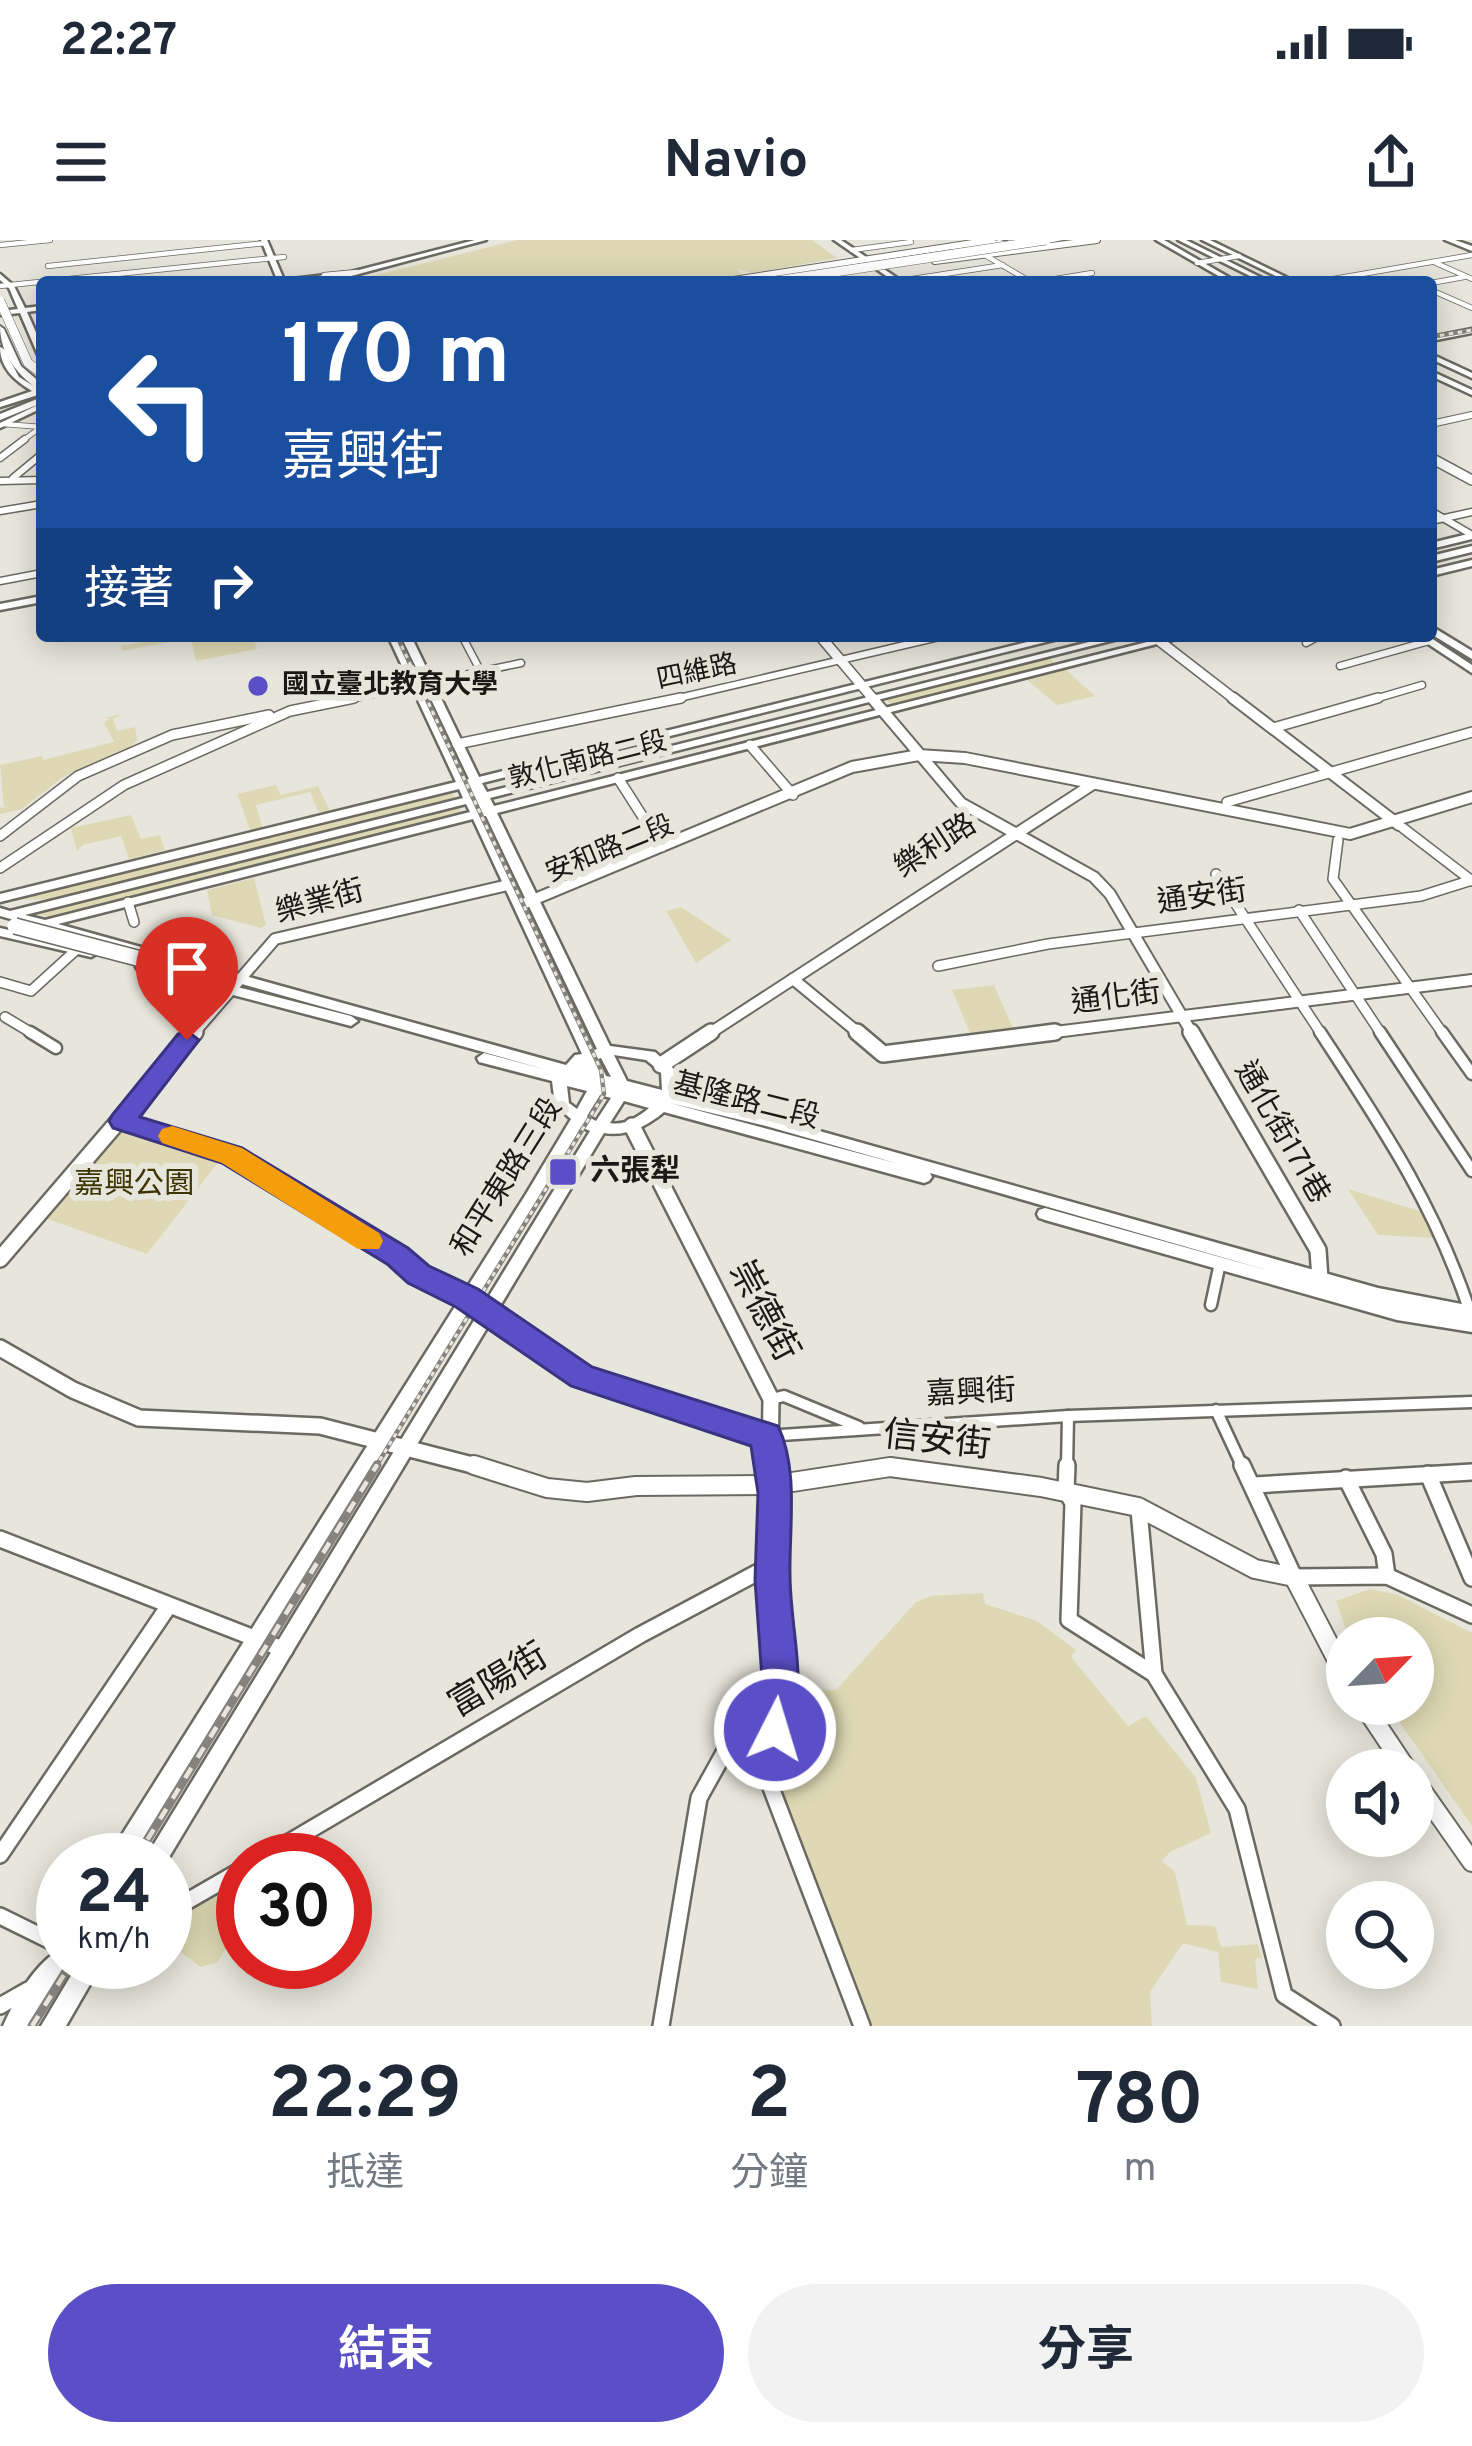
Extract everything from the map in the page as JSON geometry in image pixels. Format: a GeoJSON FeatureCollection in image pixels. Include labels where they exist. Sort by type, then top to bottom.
{"type":"FeatureCollection","features":[{"type":"Feature","properties":{"kind":"highway"},"geometry":{"type":"LineString","coordinates":[[954,247],[1019,240]]}},
{"type":"Feature","properties":{"kind":"highway"},"geometry":{"type":"LineString","coordinates":[[794,276],[1030,240]]}},
{"type":"Feature","properties":{"kind":"highway"},"geometry":{"type":"LineString","coordinates":[[809,276],[1046,240]]}},
{"type":"Feature","properties":{"kind":"highway"},"geometry":{"type":"LineString","coordinates":[[936,261],[1059,240]]}},
{"type":"Feature","properties":{"kind":"highway"},"geometry":{"type":"LineString","coordinates":[[4,287],[36,357]]}},
{"type":"Feature","properties":{"kind":"highway"},"geometry":{"type":"LineString","coordinates":[[0,301],[28,363],[36,366]]}},
{"type":"Feature","properties":{"kind":"highway"},"geometry":{"type":"LineString","coordinates":[[0,314],[21,365],[36,367]]}},
{"type":"Feature","properties":{"kind":"highway"},"geometry":{"type":"LineString","coordinates":[[0,329],[13,369],[36,391]]}},
{"type":"Feature","properties":{"kind":"highway"},"geometry":{"type":"LineString","coordinates":[[4,922],[234,983]]}},
{"type":"Feature","properties":{"kind":"main road"},"geometry":{"type":"LineString","coordinates":[[331,276],[483,240]]}},
{"type":"Feature","properties":{"kind":"main road"},"geometry":{"type":"LineString","coordinates":[[346,276],[499,240]]}},
{"type":"Feature","properties":{"kind":"main road"},"geometry":{"type":"LineString","coordinates":[[822,240],[888,276]]}},
{"type":"Feature","properties":{"kind":"main road"},"geometry":{"type":"LineString","coordinates":[[836,240],[879,276]]}},
{"type":"Feature","properties":{"kind":"main road"},"geometry":{"type":"LineString","coordinates":[[1177,240],[1251,276]]}},
{"type":"Feature","properties":{"kind":"main road"},"geometry":{"type":"LineString","coordinates":[[1206,240],[1281,276]]}},
{"type":"Feature","properties":{"kind":"main road"},"geometry":{"type":"LineString","coordinates":[[1449,240],[1472,250]]}},
{"type":"Feature","properties":{"kind":"main road"},"geometry":{"type":"LineString","coordinates":[[1461,240],[1472,250]]}},
{"type":"Feature","properties":{"kind":"main road"},"geometry":{"type":"LineString","coordinates":[[269,241],[284,256],[290,276]]}},
{"type":"Feature","properties":{"kind":"main road"},"geometry":{"type":"LineString","coordinates":[[269,241],[280,276]]}},
{"type":"Feature","properties":{"kind":"main road"},"geometry":{"type":"LineString","coordinates":[[1158,242],[1222,276]]}},
{"type":"Feature","properties":{"kind":"main road"},"geometry":{"type":"LineString","coordinates":[[0,276],[36,355]]}},
{"type":"Feature","properties":{"kind":"main road"},"geometry":{"type":"LineString","coordinates":[[0,314],[36,311]]}},
{"type":"Feature","properties":{"kind":"main road"},"geometry":{"type":"LineString","coordinates":[[1437,336],[1472,329]]}},
{"type":"Feature","properties":{"kind":"main road"},"geometry":{"type":"LineString","coordinates":[[0,350],[13,369],[4,391]]}},
{"type":"Feature","properties":{"kind":"main road"},"geometry":{"type":"LineString","coordinates":[[1437,367],[1472,385]]}},
{"type":"Feature","properties":{"kind":"main road"},"geometry":{"type":"LineString","coordinates":[[1437,367],[1472,385]]}},
{"type":"Feature","properties":{"kind":"main road"},"geometry":{"type":"LineString","coordinates":[[1,417],[36,399]]}},
{"type":"Feature","properties":{"kind":"main road"},"geometry":{"type":"LineString","coordinates":[[1437,544],[1472,535]]}},
{"type":"Feature","properties":{"kind":"main road"},"geometry":{"type":"LineString","coordinates":[[1437,558],[1472,549]]}},
{"type":"Feature","properties":{"kind":"main road"},"geometry":{"type":"LineString","coordinates":[[1437,572],[1472,563]]}},
{"type":"Feature","properties":{"kind":"main road"},"geometry":{"type":"LineString","coordinates":[[0,604],[36,598]]}},
{"type":"Feature","properties":{"kind":"main road"},"geometry":{"type":"LineString","coordinates":[[1437,640],[1472,656]]}},
{"type":"Feature","properties":{"kind":"main road"},"geometry":{"type":"LineString","coordinates":[[397,642],[422,684]]}},
{"type":"Feature","properties":{"kind":"main road"},"geometry":{"type":"LineString","coordinates":[[408,642],[422,684]]}},
{"type":"Feature","properties":{"kind":"main road","name":"敦化南路二段"},"geometry":{"type":"LineString","coordinates":[[4,922],[471,790],[1025,642]]}},
{"type":"Feature","properties":{"kind":"main road","name":"敦化南路二段"},"geometry":{"type":"LineString","coordinates":[[0,898],[872,699],[1101,642]]}},
{"type":"Feature","properties":{"kind":"main road","name":"敦化南路二段"},"geometry":{"type":"LineString","coordinates":[[4,922],[42,924],[1145,642]]}},
{"type":"Feature","properties":{"kind":"main road"},"geometry":{"type":"LineString","coordinates":[[1435,642],[1472,670]]}},
{"type":"Feature","properties":{"kind":"main road","name":"和平東路三段"},"geometry":{"type":"LineString","coordinates":[[422,684],[457,744],[471,790]]}},
{"type":"Feature","properties":{"kind":"main road","name":"和平東路三段"},"geometry":{"type":"LineString","coordinates":[[172,1833],[604,1127],[621,1090],[597,1052],[422,684]]}},
{"type":"Feature","properties":{"kind":"main road","name":"和平東路三段"},"geometry":{"type":"LineString","coordinates":[[482,813],[508,885],[529,904]]}},
{"type":"Feature","properties":{"kind":"main road","name":"基隆路二段"},"geometry":{"type":"LineString","coordinates":[[4,922],[76,950],[234,983]]}},
{"type":"Feature","properties":{"kind":"main road","name":"基隆路二段"},"geometry":{"type":"LineString","coordinates":[[42,924],[234,983],[1397,1313],[1471,1317]]}},
{"type":"Feature","properties":{"kind":"main road"},"geometry":{"type":"LineString","coordinates":[[631,1051],[657,1062],[671,1083],[667,1103],[632,1126],[604,1127],[580,1120],[562,1106],[562,1076],[597,1052],[631,1051]]}},
{"type":"Feature","properties":{"kind":"main road","name":"和平東路三段"},"geometry":{"type":"LineString","coordinates":[[134,1833],[580,1120],[600,1085],[597,1052]]}},
{"type":"Feature","properties":{"kind":"main road","name":"基隆路二段"},"geometry":{"type":"LineString","coordinates":[[667,1103],[1471,1317]]}},
{"type":"Feature","properties":{"kind":"main road"},"geometry":{"type":"LineString","coordinates":[[15,2026],[38,1989]]}},
{"type":"Feature","properties":{"kind":"main road"},"geometry":{"type":"LineString","coordinates":[[53,2026],[76,1989]]}},
{"type":"Feature","properties":{"kind":"street"},"geometry":{"type":"LineString","coordinates":[[0,245],[50,240]]}},
{"type":"Feature","properties":{"kind":"street"},"geometry":{"type":"LineString","coordinates":[[197,240],[205,265]]}},
{"type":"Feature","properties":{"kind":"street"},"geometry":{"type":"LineString","coordinates":[[762,276],[936,261],[1097,240]]}},
{"type":"Feature","properties":{"kind":"street"},"geometry":{"type":"LineString","coordinates":[[48,266],[269,241]]}},
{"type":"Feature","properties":{"kind":"street"},"geometry":{"type":"LineString","coordinates":[[853,250],[911,242]]}},
{"type":"Feature","properties":{"kind":"street"},"geometry":{"type":"LineString","coordinates":[[159,243],[165,269]]}},
{"type":"Feature","properties":{"kind":"street"},"geometry":{"type":"LineString","coordinates":[[844,276],[954,247]]}},
{"type":"Feature","properties":{"kind":"street"},"geometry":{"type":"LineString","coordinates":[[1351,276],[1472,250]]}},
{"type":"Feature","properties":{"kind":"street"},"geometry":{"type":"LineString","coordinates":[[921,252],[958,276]]}},
{"type":"Feature","properties":{"kind":"street"},"geometry":{"type":"LineString","coordinates":[[983,254],[1022,276]]}},
{"type":"Feature","properties":{"kind":"street"},"geometry":{"type":"LineString","coordinates":[[100,276],[284,256]]}},
{"type":"Feature","properties":{"kind":"street"},"geometry":{"type":"LineString","coordinates":[[1197,263],[1240,256]]}},
{"type":"Feature","properties":{"kind":"street"},"geometry":{"type":"LineString","coordinates":[[123,258],[126,273]]}},
{"type":"Feature","properties":{"kind":"street"},"geometry":{"type":"LineString","coordinates":[[1433,262],[1470,278]]}},
{"type":"Feature","properties":{"kind":"street"},"geometry":{"type":"LineString","coordinates":[[935,276],[1003,266]]}},
{"type":"Feature","properties":{"kind":"street"},"geometry":{"type":"LineString","coordinates":[[782,273],[786,276]]}},
{"type":"Feature","properties":{"kind":"street"},"geometry":{"type":"LineString","coordinates":[[1073,276],[1092,273]]}},
{"type":"Feature","properties":{"kind":"street"},"geometry":{"type":"LineString","coordinates":[[1437,285],[1470,278]]}},
{"type":"Feature","properties":{"kind":"street"},"geometry":{"type":"LineString","coordinates":[[4,287],[36,283]]}},
{"type":"Feature","properties":{"kind":"street"},"geometry":{"type":"LineString","coordinates":[[1437,289],[1472,308]]}},
{"type":"Feature","properties":{"kind":"street"},"geometry":{"type":"LineString","coordinates":[[1437,423],[1472,415]]}},
{"type":"Feature","properties":{"kind":"street"},"geometry":{"type":"LineString","coordinates":[[1,417],[36,426]]}},
{"type":"Feature","properties":{"kind":"street"},"geometry":{"type":"LineString","coordinates":[[0,458],[36,433]]}},
{"type":"Feature","properties":{"kind":"street"},"geometry":{"type":"LineString","coordinates":[[13,478],[36,459]]}},
{"type":"Feature","properties":{"kind":"street"},"geometry":{"type":"LineString","coordinates":[[1437,461],[1472,480]]}},
{"type":"Feature","properties":{"kind":"street"},"geometry":{"type":"LineString","coordinates":[[0,481],[36,480]]}},
{"type":"Feature","properties":{"kind":"street"},"geometry":{"type":"LineString","coordinates":[[0,511],[36,505]]}},
{"type":"Feature","properties":{"kind":"street"},"geometry":{"type":"LineString","coordinates":[[1437,520],[1472,512]]}},
{"type":"Feature","properties":{"kind":"street"},"geometry":{"type":"LineString","coordinates":[[1437,514],[1472,535]]}},
{"type":"Feature","properties":{"kind":"street"},"geometry":{"type":"LineString","coordinates":[[0,580],[36,574]]}},
{"type":"Feature","properties":{"kind":"street"},"geometry":{"type":"LineString","coordinates":[[465,642],[481,672]]}},
{"type":"Feature","properties":{"kind":"street","name":"通化街171巷"},"geometry":{"type":"LineString","coordinates":[[825,642],[962,803],[1094,877],[1184,1018],[1318,1250],[1320,1279]]}},
{"type":"Feature","properties":{"kind":"street","name":"四維路"},"geometry":{"type":"LineString","coordinates":[[457,744],[920,642]]}},
{"type":"Feature","properties":{"kind":"street"},"geometry":{"type":"LineString","coordinates":[[1160,642],[1472,880]]}},
{"type":"Feature","properties":{"kind":"street"},"geometry":{"type":"LineString","coordinates":[[1340,666],[1412,642]]}},
{"type":"Feature","properties":{"kind":"street"},"geometry":{"type":"LineString","coordinates":[[0,836],[70,780],[172,734],[521,663]]}},
{"type":"Feature","properties":{"kind":"street"},"geometry":{"type":"LineString","coordinates":[[1273,728],[1422,686]]}},
{"type":"Feature","properties":{"kind":"street"},"geometry":{"type":"LineString","coordinates":[[0,868],[124,785],[290,711]]}},
{"type":"Feature","properties":{"kind":"street"},"geometry":{"type":"LineString","coordinates":[[1228,802],[1472,732]]}},
{"type":"Feature","properties":{"kind":"street"},"geometry":{"type":"LineString","coordinates":[[753,744],[794,795]]}},
{"type":"Feature","properties":{"kind":"street","name":"安和路二段"},"geometry":{"type":"LineString","coordinates":[[529,904],[852,777],[922,758]]}},
{"type":"Feature","properties":{"kind":"street","name":"安和路二段"},"geometry":{"type":"LineString","coordinates":[[529,904],[868,762],[922,758],[1341,833],[1472,807]]}},
{"type":"Feature","properties":{"kind":"street"},"geometry":{"type":"LineString","coordinates":[[618,778],[662,847]]}},
{"type":"Feature","properties":{"kind":"street"},"geometry":{"type":"LineString","coordinates":[[1015,833],[1089,786]]}},
{"type":"Feature","properties":{"kind":"street","name":"安和路二段"},"geometry":{"type":"LineString","coordinates":[[1089,786],[1338,840],[1362,840],[1472,797]]}},
{"type":"Feature","properties":{"kind":"street","name":"樂利路"},"geometry":{"type":"LineString","coordinates":[[657,1062],[794,979],[1015,833]]}},
{"type":"Feature","properties":{"kind":"street","name":"樂利路"},"geometry":{"type":"LineString","coordinates":[[657,1062],[990,844],[1015,833]]}},
{"type":"Feature","properties":{"kind":"street"},"geometry":{"type":"LineString","coordinates":[[1338,840],[1333,880],[1472,1074]]}},
{"type":"Feature","properties":{"kind":"street"},"geometry":{"type":"LineString","coordinates":[[1216,874],[1387,1132],[1448,1242],[1471,1317]]}},
{"type":"Feature","properties":{"kind":"street","name":"通安街"},"geometry":{"type":"LineString","coordinates":[[938,966],[1132,932],[1421,896],[1472,880]]}},
{"type":"Feature","properties":{"kind":"street","name":"樂業街"},"geometry":{"type":"LineString","coordinates":[[0,1259],[275,939],[508,885]]}},
{"type":"Feature","properties":{"kind":"street"},"geometry":{"type":"LineString","coordinates":[[128,902],[134,922]]}},
{"type":"Feature","properties":{"kind":"street"},"geometry":{"type":"LineString","coordinates":[[1299,910],[1472,1171]]}},
{"type":"Feature","properties":{"kind":"street"},"geometry":{"type":"LineString","coordinates":[[0,982],[31,991],[76,950]]}},
{"type":"Feature","properties":{"kind":"street","name":"通化街"},"geometry":{"type":"LineString","coordinates":[[794,979],[883,1054],[1472,980]]}},
{"type":"Feature","properties":{"kind":"street"},"geometry":{"type":"LineString","coordinates":[[4,1017],[56,1048]]}},
{"type":"Feature","properties":{"kind":"street","name":"嘉興街"},"geometry":{"type":"LineString","coordinates":[[122,1121],[232,1156],[397,1256],[418,1275],[467,1298],[582,1377],[766,1436],[1068,1416],[1472,1402]]}},
{"type":"Feature","properties":{"kind":"street","name":"崇德街"},"geometry":{"type":"LineString","coordinates":[[632,1126],[771,1399],[766,1436],[773,1485],[778,1686],[767,1777],[862,2026]]}},
{"type":"Feature","properties":{"kind":"street"},"geometry":{"type":"LineString","coordinates":[[1211,1305],[1220,1264]]}},
{"type":"Feature","properties":{"kind":"street","name":"信安街"},"geometry":{"type":"LineString","coordinates":[[0,1348],[73,1390],[139,1418],[320,1426],[408,1445],[547,1488],[587,1492],[636,1486],[773,1485],[890,1467],[1066,1491],[1138,1507],[1255,1569],[1294,1577],[1387,1576],[1472,1616]]}},
{"type":"Feature","properties":{"kind":"street"},"geometry":{"type":"LineString","coordinates":[[771,1399],[784,1396],[862,1428]]}},
{"type":"Feature","properties":{"kind":"street"},"geometry":{"type":"LineString","coordinates":[[1216,1410],[1326,1639]]}},
{"type":"Feature","properties":{"kind":"street"},"geometry":{"type":"LineString","coordinates":[[1068,1416],[1066,1491],[1073,1503],[1069,1620],[1154,1674]]}},
{"type":"Feature","properties":{"kind":"street"},"geometry":{"type":"LineString","coordinates":[[1254,1485],[1472,1472]]}},
{"type":"Feature","properties":{"kind":"street"},"geometry":{"type":"LineString","coordinates":[[1428,1474],[1472,1576]]}},
{"type":"Feature","properties":{"kind":"street"},"geometry":{"type":"LineString","coordinates":[[1346,1478],[1384,1554],[1387,1576]]}},
{"type":"Feature","properties":{"kind":"street"},"geometry":{"type":"LineString","coordinates":[[1138,1507],[1154,1674],[1240,1818],[1284,1995],[1332,2026]]}},
{"type":"Feature","properties":{"kind":"street"},"geometry":{"type":"LineString","coordinates":[[0,1539],[252,1641],[286,1650]]}},
{"type":"Feature","properties":{"kind":"street","name":"富陽街"},"geometry":{"type":"LineString","coordinates":[[305,1833],[640,1635],[776,1568]]}},
{"type":"Feature","properties":{"kind":"street"},"geometry":{"type":"LineString","coordinates":[[0,1856],[168,1607]]}},
{"type":"Feature","properties":{"kind":"street"},"geometry":{"type":"LineString","coordinates":[[662,2026],[698,1798],[729,1744],[778,1686]]}},
{"type":"Feature","properties":{"kind":"street"},"geometry":{"type":"LineString","coordinates":[[1434,1808],[1472,1862]]}},
{"type":"Feature","properties":{"kind":"street"},"geometry":{"type":"LineString","coordinates":[[0,1916],[36,1934]]}},
{"type":"Feature","properties":{"kind":"street"},"geometry":{"type":"LineString","coordinates":[[0,2006],[36,1985]]}},
{"type":"Feature","properties":{"kind":"green space"},"geometry":{"type":"Polygon","coordinates":[[[517,240],[812,240],[837,258],[752,273],[737,269],[743,275],[736,276],[372,276],[517,240]]]}},
{"type":"Feature","properties":{"kind":"green space"},"geometry":{"type":"Polygon","coordinates":[[[170,642],[122,651],[121,646],[170,642]]]}},
{"type":"Feature","properties":{"kind":"green space"},"geometry":{"type":"Polygon","coordinates":[[[192,642],[255,642],[257,649],[196,661],[192,642]]]}},
{"type":"Feature","properties":{"kind":"green space"},"geometry":{"type":"Polygon","coordinates":[[[1049,658],[1057,665],[892,706],[886,700],[1049,658]]]}},
{"type":"Feature","properties":{"kind":"green space"},"geometry":{"type":"Polygon","coordinates":[[[1065,669],[1095,696],[1057,705],[1026,679],[1065,669]]]}},
{"type":"Feature","properties":{"kind":"green space"},"geometry":{"type":"Polygon","coordinates":[[[123,714],[113,719],[117,731],[135,727],[137,740],[130,747],[63,777],[22,809],[0,814],[0,807],[4,808],[0,765],[42,756],[43,760],[114,742],[104,723],[109,718],[102,718],[123,714]]]}},
{"type":"Feature","properties":{"kind":"green space"},"geometry":{"type":"Polygon","coordinates":[[[276,785],[281,795],[318,786],[330,811],[319,813],[310,792],[256,805],[263,829],[251,833],[237,794],[276,785]]]}},
{"type":"Feature","properties":{"kind":"green space"},"geometry":{"type":"Polygon","coordinates":[[[451,790],[455,798],[49,899],[5,900],[451,790]]]}},
{"type":"Feature","properties":{"kind":"green space"},"geometry":{"type":"Polygon","coordinates":[[[458,806],[463,815],[52,918],[33,913],[458,806]]]}},
{"type":"Feature","properties":{"kind":"green space"},"geometry":{"type":"Polygon","coordinates":[[[131,815],[141,839],[160,835],[165,850],[129,859],[121,836],[83,845],[77,851],[71,828],[131,815]]]}},
{"type":"Feature","properties":{"kind":"green space"},"geometry":{"type":"Polygon","coordinates":[[[254,878],[266,925],[261,928],[212,915],[207,890],[254,878]]]}},
{"type":"Feature","properties":{"kind":"green space"},"geometry":{"type":"Polygon","coordinates":[[[681,907],[731,940],[696,963],[666,911],[681,907]]]}},
{"type":"Feature","properties":{"kind":"green space"},"geometry":{"type":"Polygon","coordinates":[[[994,985],[1015,1033],[972,1038],[952,990],[994,985]]]}},
{"type":"Feature","properties":{"kind":"green space","name":"嘉興公園"},"geometry":{"type":"Polygon","coordinates":[[[119,1124],[220,1160],[147,1254],[39,1216],[119,1124]]]}},
{"type":"Feature","properties":{"kind":"green space"},"geometry":{"type":"Polygon","coordinates":[[[1348,1189],[1423,1212],[1438,1238],[1378,1235],[1348,1189]]]}},
{"type":"Feature","properties":{"kind":"green space"},"geometry":{"type":"Polygon","coordinates":[[[1370,1589],[1398,1595],[1472,1633],[1472,1826],[1434,1771],[1434,1749],[1418,1749],[1402,1725],[1434,1725],[1434,1617],[1342,1617],[1336,1601],[1370,1589]]]}},
{"type":"Feature","properties":{"kind":"green space"},"geometry":{"type":"Polygon","coordinates":[[[983,1593],[985,1604],[1037,1621],[1076,1650],[1071,1657],[1128,1726],[1146,1716],[1196,1778],[1211,1833],[1170,1852],[1162,1861],[1175,1872],[1187,1925],[1215,1926],[1221,1947],[1258,1944],[1262,1958],[1255,1959],[1258,1989],[1221,1982],[1218,1952],[1183,1943],[1150,1992],[1152,2026],[866,2026],[769,1777],[781,1690],[836,1690],[916,1602],[931,1596],[983,1593]]]}},
{"type":"Feature","properties":{"kind":"green space"},"geometry":{"type":"Polygon","coordinates":[[[216,1890],[216,1963],[201,1967],[192,1960],[192,1903],[216,1890]]]}},
{"type":"Feature","properties":{"kind":"railway"},"geometry":{"type":"LineString","coordinates":[[1437,336],[1472,330]]}},
{"type":"Feature","properties":{"kind":"railway"},"geometry":{"type":"LineString","coordinates":[[375,1468],[604,1094],[601,1070],[400,642]]}},
{"type":"Feature","properties":{"kind":"railway"},"geometry":{"type":"LineString","coordinates":[[152,1833],[377,1465]]}},
{"type":"Feature","properties":{"kind":"railway"},"geometry":{"type":"LineString","coordinates":[[32,2026],[55,1989]]}},
{"type":"Feature","properties":{"kind":"slow traffic"},"geometry":{"type":"LineString","coordinates":[[172,1136],[232,1156],[369,1241]]}},
{"type":"Feature","properties":{"kind":"place","name":"國立臺北教育大學"},"geometry":{"type":"Point","coordinates":[258,686]}},
{"type":"Feature","properties":{"kind":"place","name":"六張犁"},"geometry":{"type":"Point","coordinates":[563,1172]}},
{"type":"Feature","properties":{"kind":"route"},"geometry":{"type":"LineString","coordinates":[[187,1040],[122,1121],[232,1156],[397,1256],[418,1275],[467,1298],[582,1377],[766,1436],[774,1493],[776,1568],[772,1580],[780,1678],[775,1730]]}}]}
